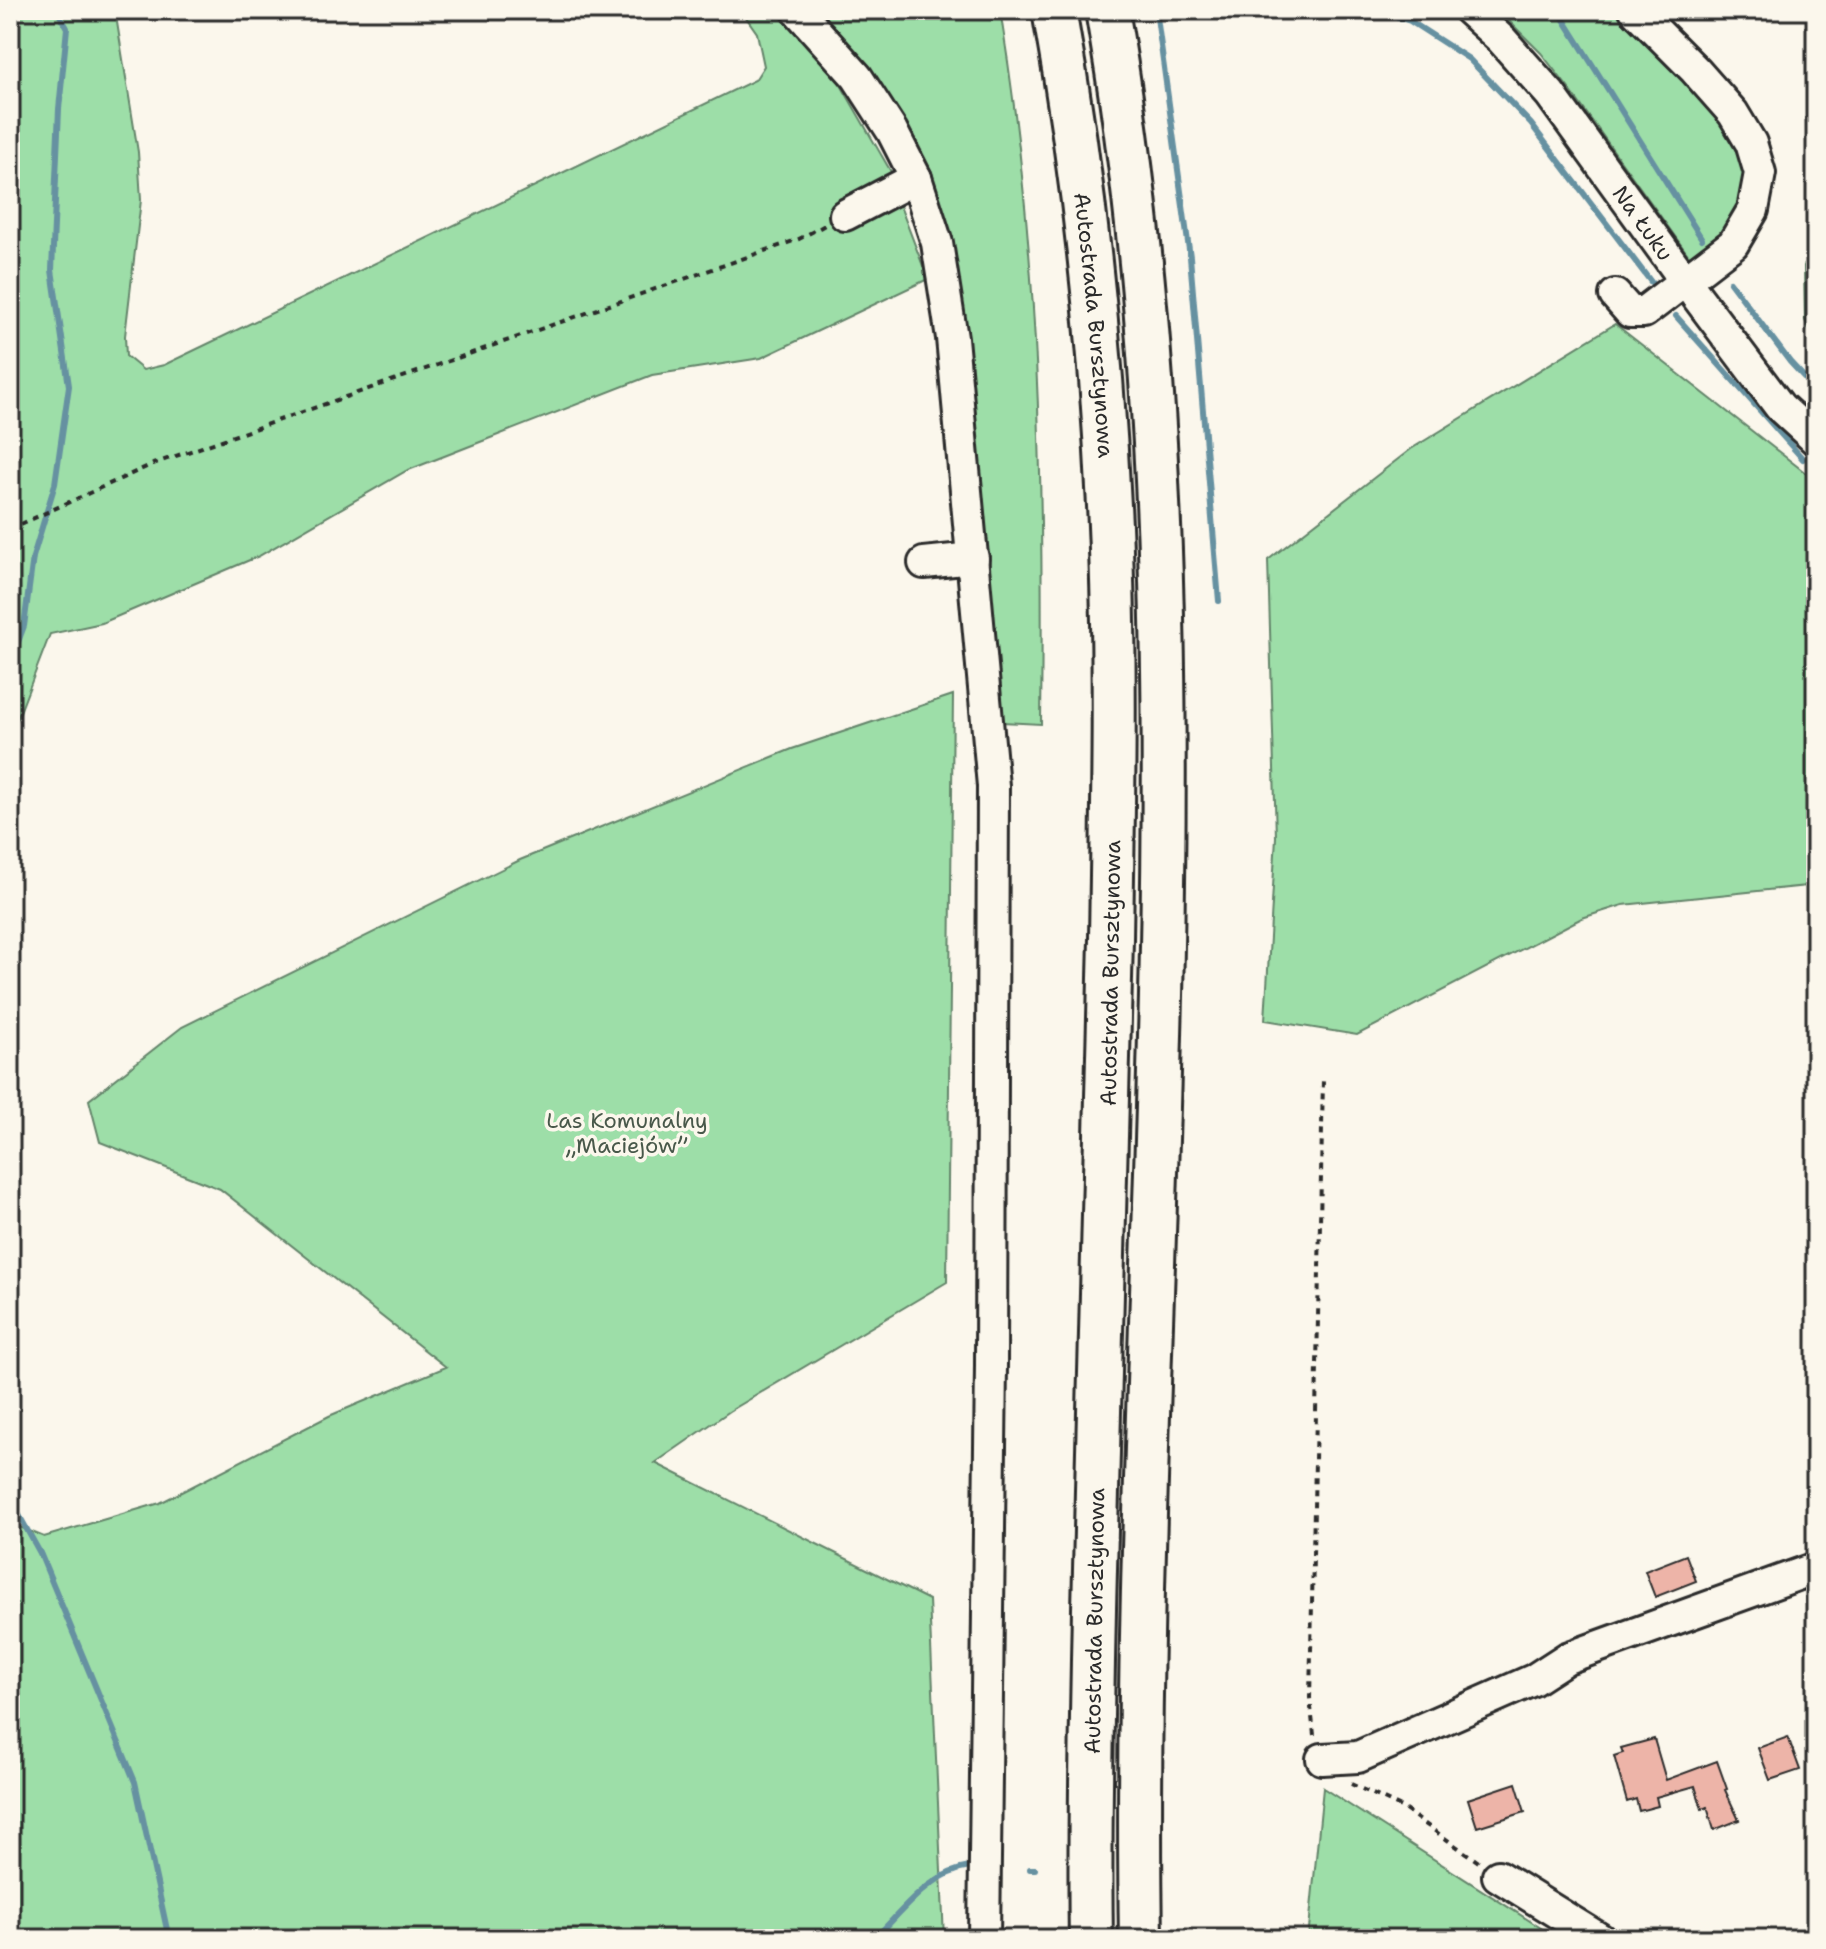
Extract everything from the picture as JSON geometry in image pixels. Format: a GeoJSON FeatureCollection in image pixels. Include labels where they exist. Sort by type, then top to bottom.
{"type":"FeatureCollection","features":[{"type":"Feature","properties":{"kind":"highway","name":"Autostrada Bursztynowa"},"geometry":{"type":"LineString","coordinates":[[1054,10],[1091,261],[1104,409],[1112,568],[1112,867],[1094,1609],[1091,1939]]}},
{"type":"Feature","properties":{"kind":"highway"},"geometry":{"type":"LineString","coordinates":[[1107,10],[1140,254],[1154,408],[1162,548],[1163,868],[1147,1406],[1141,1939]]}},
{"type":"Feature","properties":{"kind":"street"},"geometry":{"type":"LineString","coordinates":[[797,10],[857,77],[892,131],[916,178],[937,243],[952,338],[993,786],[991,1365],[984,1939]]}},
{"type":"Feature","properties":{"kind":"street","name":"Na Łuku"},"geometry":{"type":"LineString","coordinates":[[1469,10],[1521,59],[1550,94],[1780,407],[1816,440]]}},
{"type":"Feature","properties":{"kind":"street"},"geometry":{"type":"LineString","coordinates":[[1615,295],[1630,312],[1644,312],[1733,244],[1753,210],[1760,173],[1751,143],[1733,113],[1635,10]]}},
{"type":"Feature","properties":{"kind":"street"},"geometry":{"type":"LineString","coordinates":[[845,215],[916,178]]}},
{"type":"Feature","properties":{"kind":"street"},"geometry":{"type":"LineString","coordinates":[[924,563],[973,558]]}},
{"type":"Feature","properties":{"kind":"street"},"geometry":{"type":"LineString","coordinates":[[1322,1759],[1358,1757],[1533,1680],[1567,1658],[1816,1568]]}},
{"type":"Feature","properties":{"kind":"street"},"geometry":{"type":"LineString","coordinates":[[1498,1876],[1600,1939]]}},
{"type":"Feature","properties":{"kind":"path"},"geometry":{"type":"LineString","coordinates":[[10,529],[153,464],[799,239],[845,215]]}},
{"type":"Feature","properties":{"kind":"path"},"geometry":{"type":"LineString","coordinates":[[1323,1080],[1310,1698],[1314,1734],[1322,1759],[1338,1777],[1401,1807],[1498,1876]]}},
{"type":"Feature","properties":{"kind":"green space"},"geometry":{"type":"Polygon","coordinates":[[[10,10],[115,10],[138,152],[141,200],[125,336],[126,356],[143,370],[164,365],[755,80],[764,66],[757,33],[741,10],[774,10],[793,25],[837,78],[894,177],[897,198],[928,279],[761,358],[652,375],[406,471],[259,556],[102,623],[50,634],[10,738],[10,10]]]}},
{"type":"Feature","properties":{"kind":"green space"},"geometry":{"type":"Polygon","coordinates":[[[812,10],[1000,10],[1013,99],[1031,277],[1040,455],[1041,724],[1001,722],[946,225],[812,10]]]}},
{"type":"Feature","properties":{"kind":"green space"},"geometry":{"type":"Polygon","coordinates":[[[1498,10],[1628,10],[1703,89],[1751,162],[1736,229],[1704,252],[1689,256],[1570,90],[1541,53],[1498,10]]]}},
{"type":"Feature","properties":{"kind":"green space"},"geometry":{"type":"Polygon","coordinates":[[[1816,244],[1816,347],[1805,320],[1804,266],[1816,244]]]}},
{"type":"Feature","properties":{"kind":"green space"},"geometry":{"type":"Polygon","coordinates":[[[1615,324],[1816,481],[1816,885],[1623,905],[1582,918],[1357,1035],[1265,1020],[1276,837],[1268,560],[1411,449],[1615,324]]]}},
{"type":"Feature","properties":{"kind":"green space","name":"Las Komunalny „Maciejów”"},"geometry":{"type":"Polygon","coordinates":[[[953,695],[947,1282],[730,1411],[655,1463],[929,1600],[944,1939],[10,1939],[10,1523],[44,1537],[160,1503],[329,1416],[446,1367],[220,1189],[100,1142],[89,1100],[182,1027],[520,860],[792,749],[953,695]]]}},
{"type":"Feature","properties":{"kind":"green space"},"geometry":{"type":"Polygon","coordinates":[[[1323,1788],[1558,1939],[1308,1939],[1323,1788]]]}},
{"type":"Feature","properties":{"kind":"building"},"geometry":{"type":"Polygon","coordinates":[[[1686,1555],[1696,1581],[1655,1597],[1645,1571],[1686,1555]]]}},
{"type":"Feature","properties":{"kind":"building"},"geometry":{"type":"Polygon","coordinates":[[[1788,1737],[1800,1770],[1770,1780],[1758,1748],[1788,1737]]]}},
{"type":"Feature","properties":{"kind":"building"},"geometry":{"type":"Polygon","coordinates":[[[1654,1739],[1666,1780],[1717,1761],[1725,1790],[1739,1820],[1714,1830],[1707,1807],[1702,1809],[1695,1786],[1656,1797],[1658,1806],[1639,1811],[1636,1799],[1627,1802],[1614,1756],[1623,1753],[1621,1748],[1654,1739]]]}},
{"type":"Feature","properties":{"kind":"building"},"geometry":{"type":"Polygon","coordinates":[[[1516,1783],[1525,1812],[1477,1827],[1468,1799],[1516,1783]]]}},
{"type":"Feature","properties":{"kind":"waterway"},"geometry":{"type":"LineString","coordinates":[[10,663],[24,626],[33,557],[55,484],[69,386],[52,270],[59,109],[67,28],[57,10]]}},
{"type":"Feature","properties":{"kind":"waterway"},"geometry":{"type":"LineString","coordinates":[[1156,10],[1190,257],[1219,601]]}},
{"type":"Feature","properties":{"kind":"waterway"},"geometry":{"type":"LineString","coordinates":[[1377,10],[1410,21],[1469,59],[1531,124],[1651,282]]}},
{"type":"Feature","properties":{"kind":"waterway"},"geometry":{"type":"LineString","coordinates":[[1558,10],[1702,239]]}},
{"type":"Feature","properties":{"kind":"waterway"},"geometry":{"type":"LineString","coordinates":[[1730,282],[1790,362],[1816,390]]}},
{"type":"Feature","properties":{"kind":"waterway"},"geometry":{"type":"LineString","coordinates":[[1676,316],[1803,459]]}},
{"type":"Feature","properties":{"kind":"waterway"},"geometry":{"type":"LineString","coordinates":[[10,1499],[40,1553],[135,1782],[169,1939]]}},
{"type":"Feature","properties":{"kind":"waterway"},"geometry":{"type":"LineString","coordinates":[[874,1939],[929,1885],[956,1870],[970,1867]]}},
{"type":"Feature","properties":{"kind":"waterway"},"geometry":{"type":"LineString","coordinates":[[1030,1869],[1035,1869]]}}]}
